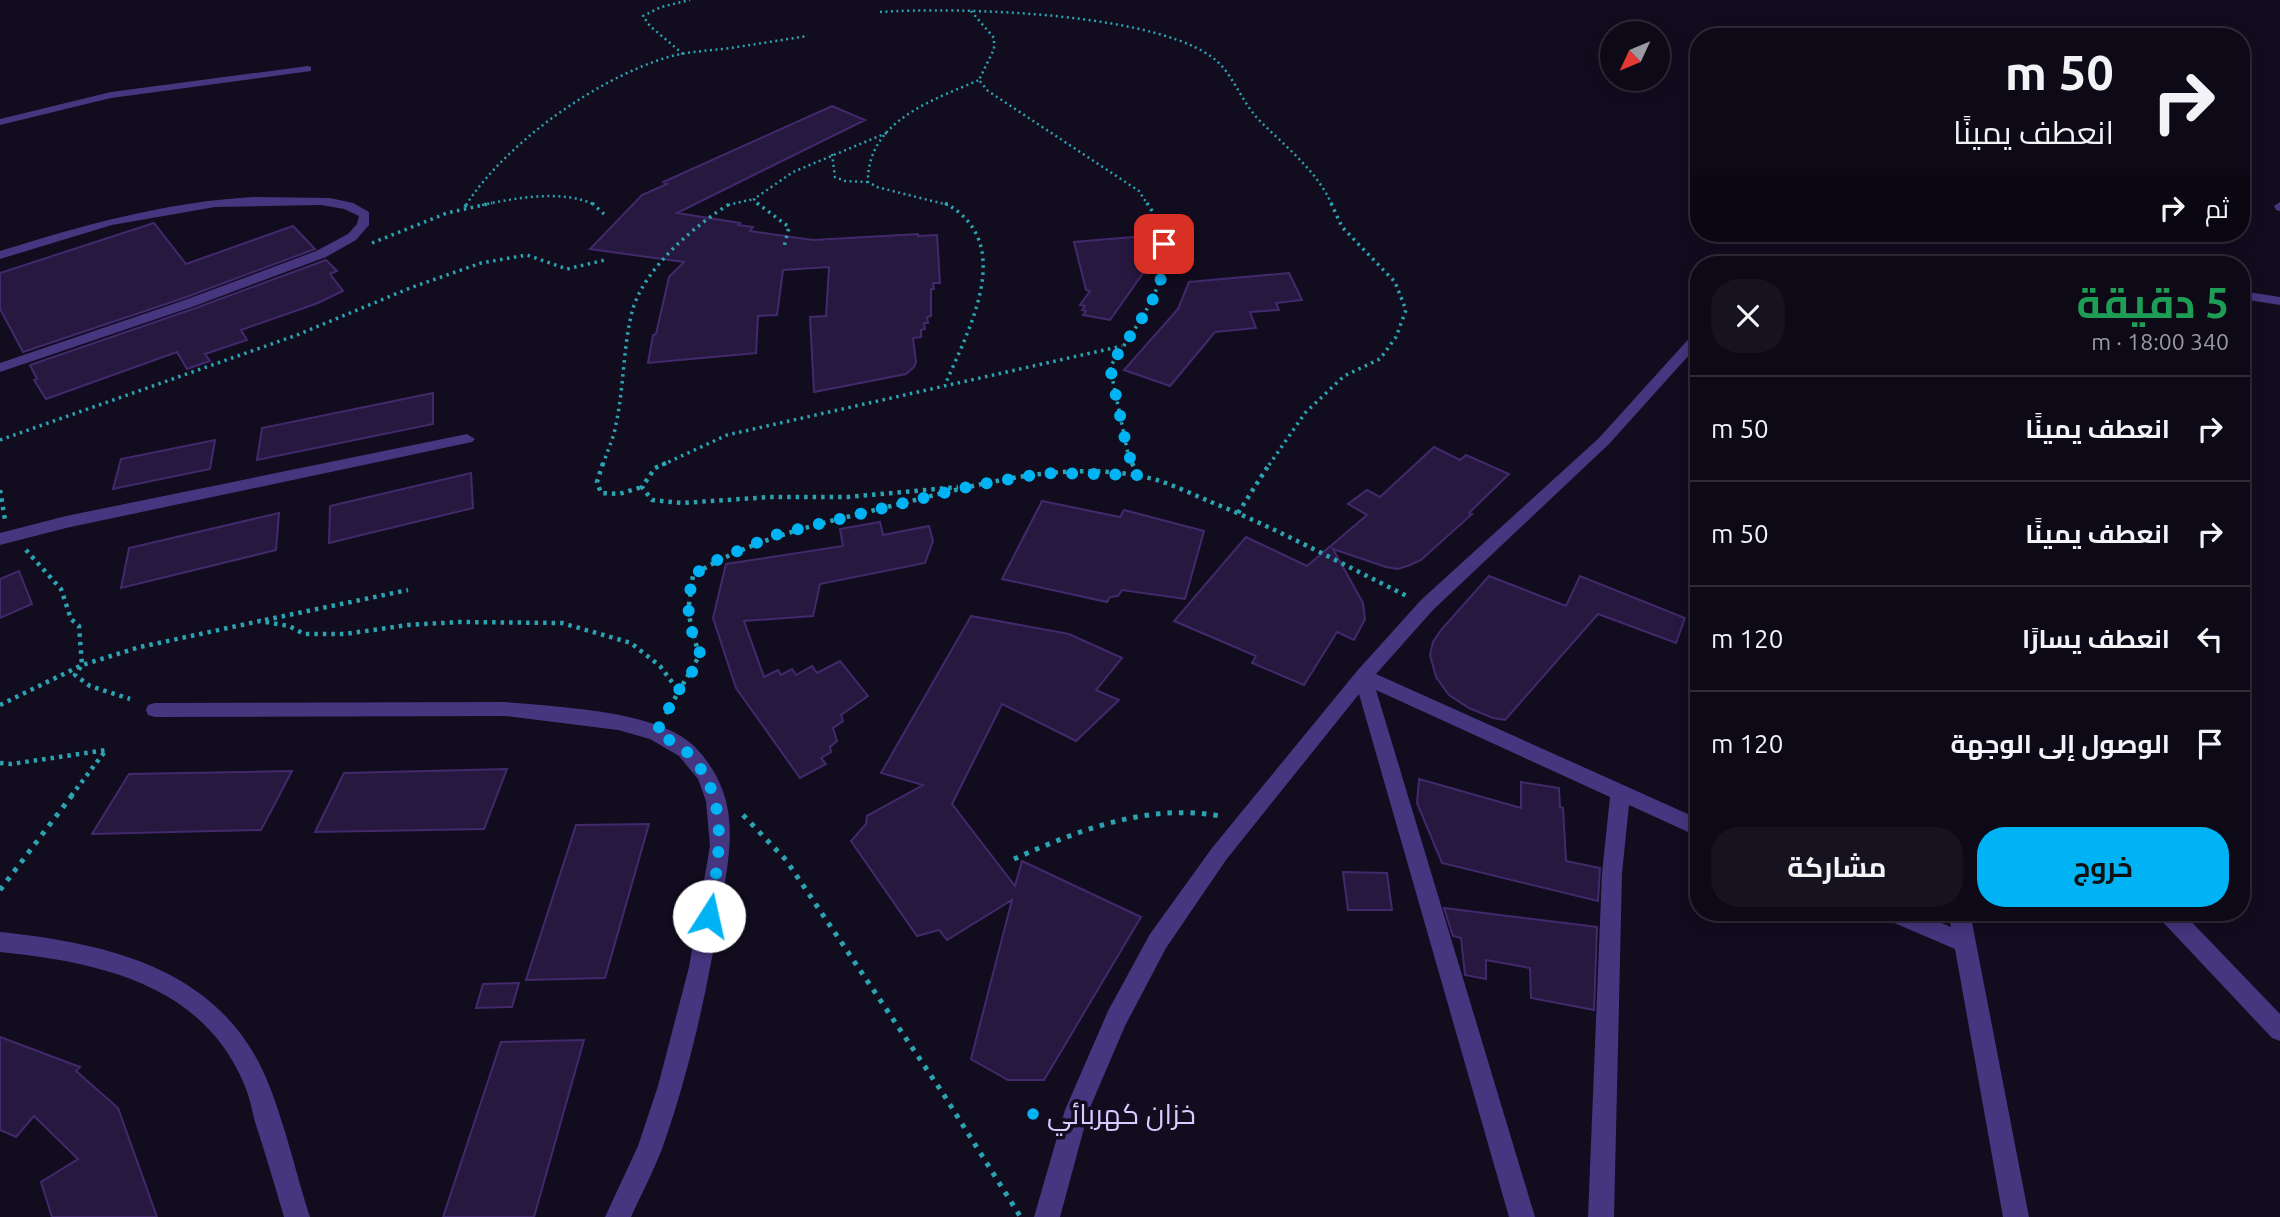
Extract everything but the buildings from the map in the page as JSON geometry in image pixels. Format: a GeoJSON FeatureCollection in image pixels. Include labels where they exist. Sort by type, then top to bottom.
{"type":"FeatureCollection","features":[{"type":"Feature","properties":{"kind":"street"},"geometry":{"type":"LineString","coordinates":[[0,255],[143,212],[188,205],[247,200],[338,202],[355,207],[365,215],[363,225],[352,237],[332,247],[187,304],[0,368]]}},
{"type":"Feature","properties":{"kind":"street"},"geometry":{"type":"LineString","coordinates":[[2250,296],[2280,301]]}},
{"type":"Feature","properties":{"kind":"street"},"geometry":{"type":"LineString","coordinates":[[1047,1217],[1077,1110],[1116,1019],[1158,941],[1244,823],[1363,676],[1427,605],[1604,441],[1690,346]]}},
{"type":"Feature","properties":{"kind":"street"},"geometry":{"type":"LineString","coordinates":[[4,538],[66,522],[467,439]]}},
{"type":"Feature","properties":{"kind":"street"},"geometry":{"type":"LineString","coordinates":[[1363,676],[1690,824]]}},
{"type":"Feature","properties":{"kind":"street"},"geometry":{"type":"LineString","coordinates":[[1363,676],[1521,1217]]}},
{"type":"Feature","properties":{"kind":"street"},"geometry":{"type":"LineString","coordinates":[[155,710],[505,709],[618,722],[656,733],[686,751],[706,775],[716,801],[720,846],[700,967],[670,1086],[649,1150],[618,1217]]}},
{"type":"Feature","properties":{"kind":"street"},"geometry":{"type":"LineString","coordinates":[[1601,1217],[1612,873],[1620,793]]}},
{"type":"Feature","properties":{"kind":"street"},"geometry":{"type":"LineString","coordinates":[[1914,921],[1963,942]]}},
{"type":"Feature","properties":{"kind":"street"},"geometry":{"type":"LineString","coordinates":[[1960,921],[2017,1217]]}},
{"type":"Feature","properties":{"kind":"street"},"geometry":{"type":"LineString","coordinates":[[2177,921],[2280,1030]]}},
{"type":"Feature","properties":{"kind":"street"},"geometry":{"type":"LineString","coordinates":[[0,943],[57,947],[114,960],[178,989],[206,1012],[230,1035],[254,1076],[297,1217]]}},
{"type":"Feature","properties":{"kind":"lane"},"geometry":{"type":"LineString","coordinates":[[0,122],[111,95],[309,69]]}},
{"type":"Feature","properties":{"kind":"path"},"geometry":{"type":"LineString","coordinates":[[684,55],[650,26],[643,16],[661,7],[690,0]]}},
{"type":"Feature","properties":{"kind":"path"},"geometry":{"type":"LineString","coordinates":[[880,12],[920,9],[1041,14],[1132,27],[1188,45],[1220,64],[1252,113],[1324,186],[1342,227],[1395,282],[1406,310],[1396,337],[1380,359],[1344,376],[1305,413],[1285,439],[1238,513]]}},
{"type":"Feature","properties":{"kind":"path"},"geometry":{"type":"LineString","coordinates":[[868,182],[867,173],[873,156],[900,119],[979,80],[994,49],[994,38],[971,11]]}},
{"type":"Feature","properties":{"kind":"path"},"geometry":{"type":"LineString","coordinates":[[465,207],[471,195],[493,170],[559,116],[642,66],[665,58],[808,36]]}},
{"type":"Feature","properties":{"kind":"path"},"geometry":{"type":"LineString","coordinates":[[979,80],[988,90],[1139,191],[1156,210],[1163,230],[1165,258],[1161,284],[1135,332],[1122,346],[1110,367],[1128,454],[1139,475]]}},
{"type":"Feature","properties":{"kind":"path"},"geometry":{"type":"LineString","coordinates":[[890,132],[793,172],[754,199],[733,202],[702,221],[654,271],[636,302],[631,321],[616,426],[597,482],[601,493],[619,494],[642,487],[655,468],[727,435],[1122,346]]}},
{"type":"Feature","properties":{"kind":"path"},"geometry":{"type":"LineString","coordinates":[[832,154],[831,166],[835,177],[845,181],[868,182],[892,194],[940,201],[963,216],[981,246],[984,271],[970,323],[944,385]]}},
{"type":"Feature","properties":{"kind":"path"},"geometry":{"type":"LineString","coordinates":[[332,247],[373,243],[432,217],[465,207],[498,202],[574,198],[593,203],[604,214]]}},
{"type":"Feature","properties":{"kind":"path"},"geometry":{"type":"LineString","coordinates":[[754,199],[757,205],[784,220],[789,227],[784,247]]}},
{"type":"Feature","properties":{"kind":"path"},"geometry":{"type":"LineString","coordinates":[[0,440],[297,335],[410,288],[481,263],[527,255],[567,269],[605,260]]}},
{"type":"Feature","properties":{"kind":"path"},"geometry":{"type":"LineString","coordinates":[[656,733],[678,691],[697,665],[700,653],[690,626],[688,603],[693,575],[717,560],[775,535],[972,486],[1044,473],[1139,475],[1160,481],[1238,513],[1427,605]]}},
{"type":"Feature","properties":{"kind":"path"},"geometry":{"type":"LineString","coordinates":[[642,487],[652,500],[682,503],[770,497],[848,497],[972,486]]}},
{"type":"Feature","properties":{"kind":"path"},"geometry":{"type":"LineString","coordinates":[[0,490],[4,538],[21,545],[61,589],[71,619],[79,626],[82,665],[75,675],[80,681],[130,699]]}},
{"type":"Feature","properties":{"kind":"path"},"geometry":{"type":"LineString","coordinates":[[0,705],[82,665],[140,647],[408,590]]}},
{"type":"Feature","properties":{"kind":"path"},"geometry":{"type":"LineString","coordinates":[[260,621],[289,626],[304,634],[345,634],[447,622],[562,623],[631,643],[660,666],[678,691]]}},
{"type":"Feature","properties":{"kind":"path"},"geometry":{"type":"LineString","coordinates":[[0,763],[11,764],[106,750],[0,890]]}},
{"type":"Feature","properties":{"kind":"path"},"geometry":{"type":"LineString","coordinates":[[1014,859],[1061,837],[1162,811],[1208,813],[1244,823]]}},
{"type":"Feature","properties":{"kind":"path"},"geometry":{"type":"LineString","coordinates":[[741,813],[786,860],[942,1092],[1020,1217]]}},
{"type":"Feature","properties":{"kind":"place","name":"خزان كهربائي"},"geometry":{"type":"Point","coordinates":[1033,1114]}},
{"type":"Feature","properties":{"kind":"route"},"geometry":{"type":"LineString","coordinates":[[709,916],[720,846],[716,801],[706,775],[686,751],[656,733],[678,691],[697,665],[700,653],[690,626],[688,603],[693,575],[717,560],[775,535],[972,486],[1044,473],[1139,475],[1128,454],[1110,367],[1148,311],[1161,284],[1164,244]]}}]}
